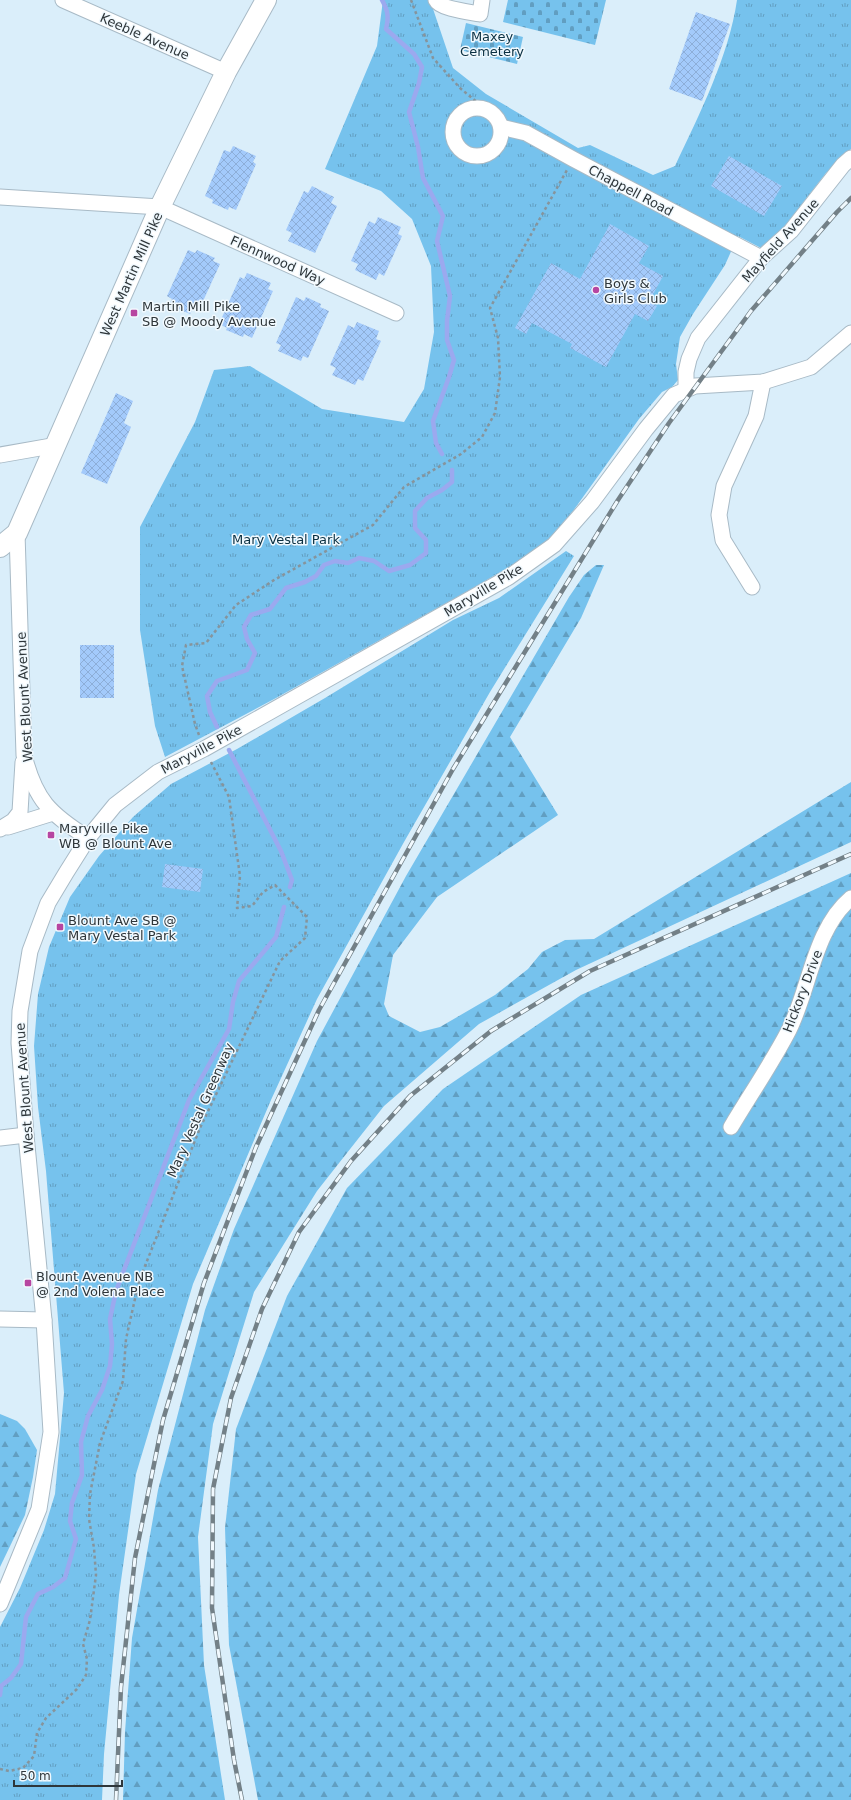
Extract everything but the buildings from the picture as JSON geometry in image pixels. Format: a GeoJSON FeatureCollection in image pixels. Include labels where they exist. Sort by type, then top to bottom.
{"type":"FeatureCollection","features":[{"type":"Feature","properties":{"kind":"main road","name":"West Martin Mill Pike"},"geometry":{"type":"LineString","coordinates":[[0,547],[17,533],[57,445],[160,207],[226,72],[266,0]]}},
{"type":"Feature","properties":{"kind":"street","name":"Keeble Avenue"},"geometry":{"type":"LineString","coordinates":[[63,0],[226,72]]}},
{"type":"Feature","properties":{"kind":"street"},"geometry":{"type":"LineString","coordinates":[[436,0],[443,6],[480,14],[482,0]]}},
{"type":"Feature","properties":{"kind":"street"},"geometry":{"type":"LineString","coordinates":[[477,108],[485,109],[498,119],[502,135],[494,150],[480,157],[472,156],[459,148],[455,142],[453,134],[454,126],[456,119],[468,110],[477,108]]}},
{"type":"Feature","properties":{"kind":"street","name":"Chappell Road"},"geometry":{"type":"LineString","coordinates":[[501,127],[526,133],[761,258]]}},
{"type":"Feature","properties":{"kind":"street","name":"Mayfield Avenue"},"geometry":{"type":"LineString","coordinates":[[686,388],[686,372],[689,359],[698,338],[761,258],[790,231],[843,165],[851,158]]}},
{"type":"Feature","properties":{"kind":"street"},"geometry":{"type":"LineString","coordinates":[[0,197],[160,207]]}},
{"type":"Feature","properties":{"kind":"street","name":"Flennwood Way"},"geometry":{"type":"LineString","coordinates":[[160,207],[396,313]]}},
{"type":"Feature","properties":{"kind":"street","name":"Maryville Pike"},"geometry":{"type":"LineString","coordinates":[[88,838],[115,805],[158,772],[204,749],[509,577],[554,545],[596,497],[659,412],[674,395],[686,388],[695,386],[763,382],[811,367],[851,333]]}},
{"type":"Feature","properties":{"kind":"street"},"geometry":{"type":"LineString","coordinates":[[752,587],[724,540],[719,515],[724,486],[756,416],[763,382]]}},
{"type":"Feature","properties":{"kind":"street"},"geometry":{"type":"LineString","coordinates":[[0,454],[57,445]]}},
{"type":"Feature","properties":{"kind":"street","name":"West Blount Avenue"},"geometry":{"type":"LineString","coordinates":[[0,1604],[39,1509],[51,1432],[44,1320],[26,1135],[19,1043],[20,1011],[30,951],[48,903],[88,838],[62,821],[44,804],[29,774],[24,755],[17,533]]}},
{"type":"Feature","properties":{"kind":"street"},"geometry":{"type":"LineString","coordinates":[[0,830],[12,822],[20,812],[21,777],[24,755]]}},
{"type":"Feature","properties":{"kind":"street"},"geometry":{"type":"LineString","coordinates":[[0,830],[53,813]]}},
{"type":"Feature","properties":{"kind":"street","name":"Hickory Drive"},"geometry":{"type":"LineString","coordinates":[[731,1128],[789,1030],[802,1000],[828,924],[843,905],[851,898]]}},
{"type":"Feature","properties":{"kind":"street"},"geometry":{"type":"LineString","coordinates":[[0,1138],[26,1135]]}},
{"type":"Feature","properties":{"kind":"street"},"geometry":{"type":"LineString","coordinates":[[0,1319],[44,1320]]}},
{"type":"Feature","properties":{"kind":"path"},"geometry":{"type":"LineString","coordinates":[[411,0],[433,58],[460,88],[485,109]]}},
{"type":"Feature","properties":{"kind":"path"},"geometry":{"type":"LineString","coordinates":[[204,749],[195,724],[182,666],[186,645],[206,643],[236,605],[274,580],[373,525],[404,487],[460,454],[482,437],[495,413],[500,377],[498,338],[490,308],[573,159]]}},
{"type":"Feature","properties":{"kind":"path","name":"Mary Vestal Greenway"},"geometry":{"type":"LineString","coordinates":[[0,1769],[9,1771],[23,1768],[34,1756],[37,1733],[46,1718],[77,1689],[86,1674],[87,1659],[83,1644],[90,1620],[96,1575],[94,1548],[89,1519],[90,1494],[100,1443],[123,1381],[126,1339],[139,1281],[200,1128],[263,996],[280,961],[305,938],[307,917],[275,885],[263,892],[252,906],[237,908],[240,876],[229,797],[204,749]]}},
{"type":"Feature","properties":{"kind":"green space","name":"Mary Vestal Park"},"geometry":{"type":"Polygon","coordinates":[[[383,0],[430,0],[453,68],[486,94],[578,148],[590,145],[653,175],[675,166],[703,106],[720,64],[733,21],[737,0],[851,0],[851,149],[826,173],[774,240],[763,249],[738,236],[725,265],[680,337],[676,364],[678,380],[672,387],[662,392],[639,419],[573,511],[546,542],[519,561],[475,587],[276,698],[165,757],[155,726],[140,630],[140,527],[195,422],[214,370],[250,366],[322,409],[404,422],[424,389],[434,332],[431,266],[412,219],[381,191],[325,169],[377,46],[383,0]]]}},
{"type":"Feature","properties":{"kind":"green space"},"geometry":{"type":"Polygon","coordinates":[[[508,0],[606,0],[595,45],[503,22],[508,0]]]}},
{"type":"Feature","properties":{"kind":"green space","name":"Maxey Cemetery"},"geometry":{"type":"Polygon","coordinates":[[[466,23],[523,37],[517,64],[460,50],[466,23]]]}},
{"type":"Feature","properties":{"kind":"green space"},"geometry":{"type":"Polygon","coordinates":[[[566,551],[574,556],[490,692],[404,842],[317,999],[271,1100],[193,1284],[136,1474],[119,1595],[104,1754],[102,1800],[0,1800],[0,1627],[20,1588],[44,1530],[55,1494],[64,1393],[46,1171],[38,1107],[34,1046],[38,994],[49,947],[70,897],[99,856],[133,817],[171,784],[237,749],[325,698],[453,620],[499,598],[566,551]]]}},
{"type":"Feature","properties":{"kind":"green space"},"geometry":{"type":"Polygon","coordinates":[[[596,565],[604,565],[581,618],[510,737],[558,815],[437,897],[393,955],[384,1004],[389,1016],[420,1032],[440,1027],[495,995],[528,969],[542,952],[565,940],[594,939],[851,782],[851,842],[576,970],[479,1024],[384,1106],[317,1191],[254,1292],[213,1424],[198,1537],[204,1665],[225,1800],[123,1800],[125,1732],[132,1638],[158,1490],[205,1310],[234,1229],[317,1041],[406,876],[569,597],[584,575],[596,565]]]}},
{"type":"Feature","properties":{"kind":"green space"},"geometry":{"type":"Polygon","coordinates":[[[851,873],[851,1800],[258,1800],[229,1645],[225,1528],[236,1429],[287,1296],[347,1188],[443,1089],[581,995],[851,873]]]}},
{"type":"Feature","properties":{"kind":"green space"},"geometry":{"type":"Polygon","coordinates":[[[0,1414],[17,1421],[25,1429],[37,1450],[25,1515],[0,1567],[0,1414]]]}},
{"type":"Feature","properties":{"kind":"waterway"},"geometry":{"type":"LineString","coordinates":[[382,0],[386,7],[387,14],[386,29],[414,54],[422,67],[419,83],[409,112],[418,147],[423,178],[443,216],[437,241],[450,296],[447,321],[447,340],[454,360],[433,421],[436,443],[442,454]]}},
{"type":"Feature","properties":{"kind":"waterway"},"geometry":{"type":"LineString","coordinates":[[217,727],[210,712],[207,696],[217,681],[247,670],[255,653],[247,639],[244,627],[251,615],[270,609],[286,588],[305,582],[316,576],[324,565],[335,561],[348,563],[359,558],[374,561],[389,571],[410,565],[426,553],[426,540],[415,528],[415,511],[427,498],[442,490],[452,482],[452,470]]}},
{"type":"Feature","properties":{"kind":"waterway"},"geometry":{"type":"LineString","coordinates":[[229,750],[281,851],[292,880],[290,887]]}},
{"type":"Feature","properties":{"kind":"waterway"},"geometry":{"type":"LineString","coordinates":[[0,1695],[1,1686],[11,1678],[21,1664],[26,1617],[38,1594],[53,1587],[65,1578],[76,1539],[70,1521],[72,1503],[82,1475],[81,1442],[88,1416],[102,1390],[110,1366],[112,1344],[110,1319],[116,1291],[189,1100],[229,1029],[233,1002],[239,981],[276,937],[284,907]]}},
{"type":"Feature","properties":{"kind":"railway"},"geometry":{"type":"LineString","coordinates":[[116,1800],[121,1687],[135,1558],[163,1420],[204,1283],[256,1147],[319,1010],[453,769],[618,500],[669,423],[751,311],[837,212],[851,198]]}},
{"type":"Feature","properties":{"kind":"railway"},"geometry":{"type":"LineString","coordinates":[[242,1800],[234,1760],[212,1608],[213,1489],[231,1398],[262,1309],[299,1232],[351,1161],[410,1096],[491,1031],[590,971],[851,854]]}},
{"type":"Feature","properties":{"kind":"place","name":"Boys & Girls Club"},"geometry":{"type":"Point","coordinates":[596,290]}},
{"type":"Feature","properties":{"kind":"place","name":"Martin Mill Pike SB @ Moody Avenue"},"geometry":{"type":"Point","coordinates":[134,313]}},
{"type":"Feature","properties":{"kind":"place","name":"Maryville Pike WB @ Blount Ave"},"geometry":{"type":"Point","coordinates":[51,835]}},
{"type":"Feature","properties":{"kind":"place","name":"Blount Ave SB @ Mary Vestal Park"},"geometry":{"type":"Point","coordinates":[60,927]}},
{"type":"Feature","properties":{"kind":"place","name":"Blount Avenue NB @ 2nd Volena Place"},"geometry":{"type":"Point","coordinates":[28,1283]}}]}
